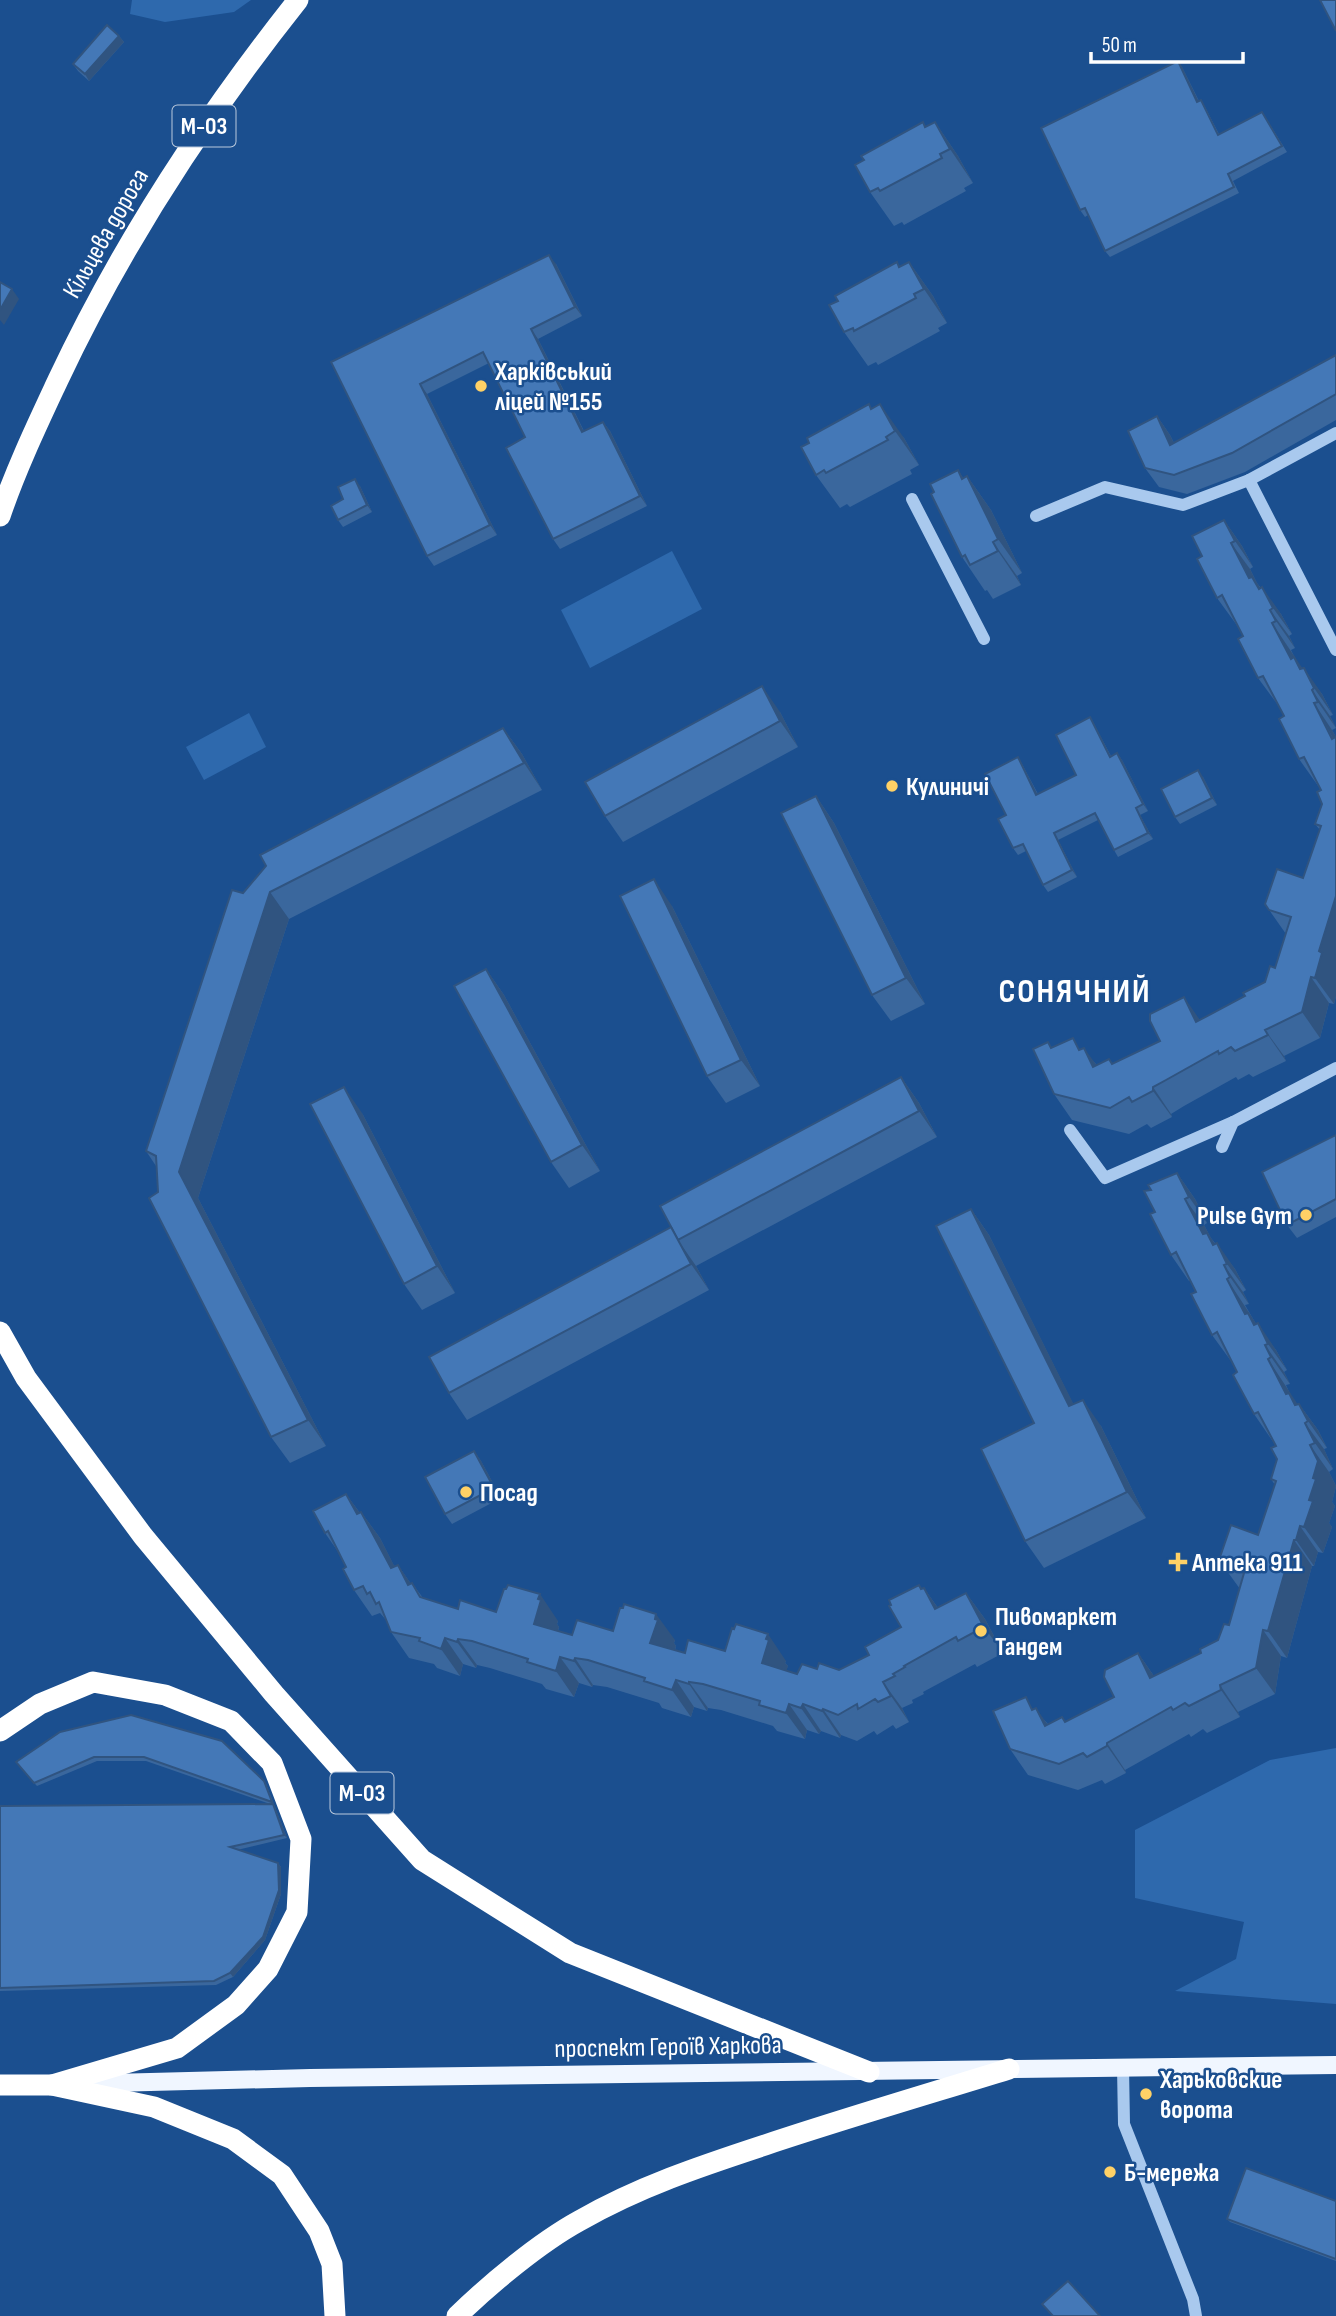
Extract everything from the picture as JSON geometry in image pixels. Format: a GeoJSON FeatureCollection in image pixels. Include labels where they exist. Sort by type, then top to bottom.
{"type":"FeatureCollection","features":[{"type":"Feature","properties":{"kind":"highway","name":"Кільцева дорога"},"geometry":{"type":"LineString","coordinates":[[0,516],[36,425],[84,324],[179,162],[253,56],[298,0]]}},
{"type":"Feature","properties":{"kind":"highway","name":"М-03"},"geometry":{"type":"LineString","coordinates":[[0,1332],[26,1378],[143,1536],[274,1694],[422,1860],[570,1953],[869,2072]]}},
{"type":"Feature","properties":{"kind":"highway","name":"М-03"},"geometry":{"type":"LineString","coordinates":[[0,1731],[40,1704],[93,1682],[165,1695],[231,1721],[272,1763],[301,1839],[298,1912],[268,1969],[236,2006],[177,2048],[52,2085]]}},
{"type":"Feature","properties":{"kind":"highway"},"geometry":{"type":"LineString","coordinates":[[457,2316],[521,2261],[576,2222],[630,2194],[693,2169],[786,2138],[1009,2069]]}},
{"type":"Feature","properties":{"kind":"highway","name":"проспект Героїв Харкова"},"geometry":{"type":"LineString","coordinates":[[0,2085],[52,2085]]}},
{"type":"Feature","properties":{"kind":"highway","name":"М-03"},"geometry":{"type":"LineString","coordinates":[[52,2085],[154,2107],[233,2139],[282,2175],[319,2231],[332,2264],[335,2316]]}},
{"type":"Feature","properties":{"kind":"main road","name":"проспект Героїв Харкова"},"geometry":{"type":"LineString","coordinates":[[52,2085],[310,2078],[1336,2065]]}},
{"type":"Feature","properties":{"kind":"street"},"geometry":{"type":"LineString","coordinates":[[1036,516],[1104,486],[1183,505],[1249,480],[1336,433]]}},
{"type":"Feature","properties":{"kind":"street"},"geometry":{"type":"LineString","coordinates":[[1249,480],[1336,650]]}},
{"type":"Feature","properties":{"kind":"street"},"geometry":{"type":"LineString","coordinates":[[912,499],[984,639]]}},
{"type":"Feature","properties":{"kind":"street"},"geometry":{"type":"LineString","coordinates":[[1070,1130],[1105,1178],[1233,1122],[1336,1068]]}},
{"type":"Feature","properties":{"kind":"street"},"geometry":{"type":"LineString","coordinates":[[1222,1147],[1233,1122]]}},
{"type":"Feature","properties":{"kind":"street"},"geometry":{"type":"LineString","coordinates":[[1123,2067],[1124,2124],[1192,2299],[1196,2316]]}},
{"type":"Feature","properties":{"kind":"shaded area"},"geometry":{"type":"Polygon","coordinates":[[[132,0],[251,0],[234,12],[165,22],[130,14],[132,0]]]}},
{"type":"Feature","properties":{"kind":"shaded area"},"geometry":{"type":"Polygon","coordinates":[[[672,551],[702,609],[590,668],[561,610],[672,551]]]}},
{"type":"Feature","properties":{"kind":"shaded area"},"geometry":{"type":"Polygon","coordinates":[[[249,713],[266,747],[204,780],[186,747],[249,713]]]}},
{"type":"Feature","properties":{"kind":"shaded area"},"geometry":{"type":"Polygon","coordinates":[[[1336,1748],[1336,2004],[1175,1991],[1236,1959],[1244,1922],[1135,1898],[1135,1830],[1270,1760],[1336,1748]]]}},
{"type":"Feature","properties":{"kind":"building"},"geometry":{"type":"Polygon","coordinates":[[[1320,0],[1336,0],[1336,31],[1320,0]]]}},
{"type":"Feature","properties":{"kind":"building"},"geometry":{"type":"Polygon","coordinates":[[[107,25],[119,36],[85,74],[73,64],[107,25]]]}},
{"type":"Feature","properties":{"kind":"building"},"geometry":{"type":"Polygon","coordinates":[[[1178,61],[1197,102],[1201,100],[1218,135],[1262,112],[1282,146],[1228,174],[1234,187],[1105,251],[1085,208],[1080,210],[1041,128],[1178,61]]]}},
{"type":"Feature","properties":{"kind":"building"},"geometry":{"type":"Polygon","coordinates":[[[923,122],[925,127],[935,122],[950,149],[940,154],[942,158],[880,191],[878,188],[870,192],[855,165],[864,160],[861,156],[923,122]]]}},
{"type":"Feature","properties":{"kind":"building"},"geometry":{"type":"Polygon","coordinates":[[[549,255],[575,307],[531,329],[582,432],[603,422],[640,496],[553,539],[506,448],[525,437],[483,352],[420,384],[490,525],[427,556],[331,362],[549,255]]]}},
{"type":"Feature","properties":{"kind":"building"},"geometry":{"type":"Polygon","coordinates":[[[897,262],[899,267],[909,262],[924,289],[914,294],[916,298],[854,331],[853,328],[844,332],[829,305],[838,301],[835,296],[897,262]]]}},
{"type":"Feature","properties":{"kind":"building"},"geometry":{"type":"Polygon","coordinates":[[[0,282],[12,289],[0,310],[0,282]]]}},
{"type":"Feature","properties":{"kind":"building"},"geometry":{"type":"Polygon","coordinates":[[[1336,355],[1336,394],[1232,453],[1174,475],[1145,468],[1128,431],[1157,416],[1170,445],[1336,355]]]}},
{"type":"Feature","properties":{"kind":"building"},"geometry":{"type":"Polygon","coordinates":[[[869,404],[871,409],[880,404],[895,431],[886,437],[888,440],[826,473],[824,470],[816,475],[801,447],[809,443],[807,438],[869,404]]]}},
{"type":"Feature","properties":{"kind":"building"},"geometry":{"type":"Polygon","coordinates":[[[958,470],[962,479],[967,476],[998,539],[993,542],[998,551],[970,565],[965,555],[962,557],[931,494],[934,492],[930,484],[958,470]]]}},
{"type":"Feature","properties":{"kind":"building"},"geometry":{"type":"Polygon","coordinates":[[[355,479],[367,505],[338,520],[331,506],[343,499],[338,487],[355,479]]]}},
{"type":"Feature","properties":{"kind":"building"},"geometry":{"type":"Polygon","coordinates":[[[1224,520],[1235,541],[1231,543],[1249,578],[1252,577],[1259,589],[1262,587],[1273,608],[1270,610],[1276,621],[1272,623],[1291,659],[1294,657],[1300,669],[1304,668],[1318,702],[1314,703],[1332,739],[1336,739],[1336,896],[1319,951],[1322,953],[1315,978],[1311,977],[1302,1012],[1265,1030],[1268,1035],[1235,1051],[1231,1047],[1219,1054],[1218,1051],[1153,1087],[1153,1091],[1132,1102],[1129,1097],[1110,1108],[1054,1094],[1033,1049],[1048,1042],[1051,1048],[1073,1038],[1079,1050],[1084,1048],[1093,1067],[1109,1059],[1112,1064],[1160,1041],[1150,1021],[1150,1014],[1184,997],[1196,1022],[1265,982],[1270,966],[1275,968],[1291,917],[1269,910],[1265,904],[1277,869],[1303,878],[1321,826],[1315,824],[1322,804],[1317,792],[1321,790],[1304,757],[1299,759],[1279,719],[1284,716],[1263,676],[1258,678],[1238,639],[1243,636],[1222,595],[1217,598],[1197,559],[1202,556],[1192,536],[1224,520]]]}},
{"type":"Feature","properties":{"kind":"building"},"geometry":{"type":"Polygon","coordinates":[[[762,686],[780,721],[605,816],[585,782],[762,686]]]}},
{"type":"Feature","properties":{"kind":"building"},"geometry":{"type":"Polygon","coordinates":[[[1090,717],[1110,757],[1117,753],[1143,804],[1136,808],[1148,833],[1114,850],[1095,813],[1054,833],[1072,870],[1043,885],[1023,844],[1013,848],[998,819],[1006,815],[985,774],[1018,757],[1036,795],[1076,775],[1056,735],[1090,717]]]}},
{"type":"Feature","properties":{"kind":"building"},"geometry":{"type":"Polygon","coordinates":[[[503,728],[524,763],[270,892],[179,1172],[308,1420],[271,1437],[149,1198],[158,1192],[156,1156],[146,1151],[232,890],[243,893],[266,866],[260,855],[503,728]]]}},
{"type":"Feature","properties":{"kind":"building"},"geometry":{"type":"Polygon","coordinates":[[[1198,770],[1212,798],[1175,817],[1161,789],[1198,770]]]}},
{"type":"Feature","properties":{"kind":"building"},"geometry":{"type":"Polygon","coordinates":[[[816,796],[906,978],[872,995],[781,813],[816,796]]]}},
{"type":"Feature","properties":{"kind":"building"},"geometry":{"type":"Polygon","coordinates":[[[654,879],[741,1060],[707,1076],[620,896],[654,879]]]}},
{"type":"Feature","properties":{"kind":"building"},"geometry":{"type":"Polygon","coordinates":[[[486,969],[582,1145],[551,1162],[454,986],[486,969]]]}},
{"type":"Feature","properties":{"kind":"building"},"geometry":{"type":"Polygon","coordinates":[[[901,1077],[919,1111],[678,1240],[660,1206],[901,1077]]]}},
{"type":"Feature","properties":{"kind":"building"},"geometry":{"type":"Polygon","coordinates":[[[344,1087],[437,1266],[404,1284],[310,1104],[344,1087]]]}},
{"type":"Feature","properties":{"kind":"building"},"geometry":{"type":"Polygon","coordinates":[[[1336,1135],[1336,1199],[1287,1225],[1262,1172],[1336,1135]]]}},
{"type":"Feature","properties":{"kind":"building"},"geometry":{"type":"Polygon","coordinates":[[[1177,1173],[1189,1197],[1185,1199],[1203,1234],[1207,1233],[1213,1245],[1217,1243],[1227,1264],[1224,1265],[1230,1277],[1227,1279],[1245,1314],[1248,1313],[1254,1325],[1258,1323],[1268,1344],[1265,1345],[1271,1357],[1268,1359],[1286,1394],[1289,1393],[1295,1405],[1299,1404],[1308,1421],[1305,1423],[1315,1443],[1310,1445],[1318,1461],[1309,1500],[1313,1501],[1304,1527],[1300,1526],[1294,1540],[1268,1631],[1263,1630],[1256,1668],[1220,1685],[1221,1690],[1189,1706],[1185,1703],[1173,1710],[1171,1707],[1087,1757],[1083,1753],[1059,1764],[1010,1749],[993,1711],[1026,1697],[1032,1710],[1036,1708],[1045,1726],[1062,1717],[1065,1722],[1114,1697],[1104,1677],[1105,1670],[1138,1653],[1150,1678],[1201,1653],[1200,1649],[1218,1640],[1224,1624],[1229,1625],[1244,1573],[1223,1565],[1219,1560],[1231,1525],[1258,1535],[1276,1481],[1271,1479],[1277,1459],[1271,1448],[1276,1446],[1258,1412],[1254,1414],[1233,1375],[1237,1372],[1217,1332],[1212,1335],[1191,1294],[1196,1292],[1176,1252],[1171,1255],[1150,1214],[1155,1212],[1144,1191],[1151,1190],[1148,1185],[1177,1173]]]}},
{"type":"Feature","properties":{"kind":"building"},"geometry":{"type":"Polygon","coordinates":[[[971,1209],[1069,1406],[1083,1400],[1127,1492],[1025,1541],[981,1449],[1034,1423],[936,1226],[971,1209]]]}},
{"type":"Feature","properties":{"kind":"building"},"geometry":{"type":"Polygon","coordinates":[[[671,1227],[691,1264],[449,1393],[429,1357],[671,1227]]]}},
{"type":"Feature","properties":{"kind":"building"},"geometry":{"type":"Polygon","coordinates":[[[474,1451],[494,1488],[445,1514],[425,1477],[474,1451]]]}},
{"type":"Feature","properties":{"kind":"building"},"geometry":{"type":"Polygon","coordinates":[[[346,1494],[357,1514],[361,1512],[391,1568],[398,1565],[408,1585],[412,1583],[420,1597],[458,1609],[460,1600],[496,1612],[508,1585],[540,1594],[538,1599],[541,1600],[534,1624],[572,1635],[577,1620],[613,1631],[620,1608],[623,1608],[624,1604],[656,1614],[655,1619],[658,1620],[650,1643],[685,1653],[688,1640],[725,1651],[732,1628],[734,1629],[736,1624],[768,1634],[766,1639],[769,1640],[762,1663],[797,1674],[802,1664],[817,1669],[819,1663],[839,1670],[869,1655],[865,1647],[901,1627],[889,1606],[889,1600],[919,1585],[921,1589],[924,1588],[935,1609],[966,1593],[984,1627],[958,1641],[956,1637],[893,1674],[895,1676],[883,1682],[891,1696],[878,1702],[875,1699],[858,1709],[857,1704],[838,1715],[803,1704],[801,1708],[789,1704],[786,1713],[759,1705],[760,1701],[703,1684],[676,1680],[672,1690],[644,1681],[645,1678],[588,1660],[575,1658],[574,1661],[560,1657],[556,1671],[472,1641],[458,1639],[457,1642],[445,1638],[441,1649],[419,1641],[420,1638],[391,1632],[379,1602],[376,1604],[370,1592],[367,1594],[363,1586],[354,1590],[328,1531],[325,1533],[313,1511],[346,1494]]]}},
{"type":"Feature","properties":{"kind":"building"},"geometry":{"type":"Polygon","coordinates":[[[131,1715],[222,1741],[264,1781],[272,1802],[144,1757],[94,1757],[34,1783],[16,1762],[60,1732],[131,1715]]]}},
{"type":"Feature","properties":{"kind":"building"},"geometry":{"type":"Polygon","coordinates":[[[273,1804],[284,1835],[230,1847],[278,1863],[279,1890],[263,1937],[230,1973],[214,1981],[0,1988],[0,1806],[273,1804]]]}},
{"type":"Feature","properties":{"kind":"building"},"geometry":{"type":"Polygon","coordinates":[[[1246,2168],[1336,2201],[1336,2259],[1227,2219],[1246,2168]]]}},
{"type":"Feature","properties":{"kind":"building"},"geometry":{"type":"Polygon","coordinates":[[[1068,2281],[1100,2316],[1053,2316],[1042,2304],[1068,2281]]]}},
{"type":"Feature","properties":{"kind":"place","name":"Харківський ліцей №155"},"geometry":{"type":"Point","coordinates":[481,386]}},
{"type":"Feature","properties":{"kind":"place","name":"Кулиничі"},"geometry":{"type":"Point","coordinates":[892,786]}},
{"type":"Feature","properties":{"kind":"place","name":"Pulse Gym"},"geometry":{"type":"Point","coordinates":[1306,1215]}},
{"type":"Feature","properties":{"kind":"place","name":"Посад"},"geometry":{"type":"Point","coordinates":[466,1492]}},
{"type":"Feature","properties":{"kind":"place","name":"Аптека 911"},"geometry":{"type":"Point","coordinates":[1178,1562]}},
{"type":"Feature","properties":{"kind":"place","name":"Пивомаркет Тандем"},"geometry":{"type":"Point","coordinates":[981,1631]}},
{"type":"Feature","properties":{"kind":"place","name":"Харьковские ворота"},"geometry":{"type":"Point","coordinates":[1146,2094]}},
{"type":"Feature","properties":{"kind":"place","name":"Б-мережа"},"geometry":{"type":"Point","coordinates":[1110,2172]}},
{"type":"Feature","properties":{"kind":"district","name":"СОНЯЧНИЙ"},"geometry":{"type":"Point","coordinates":[1075,990]}}]}
